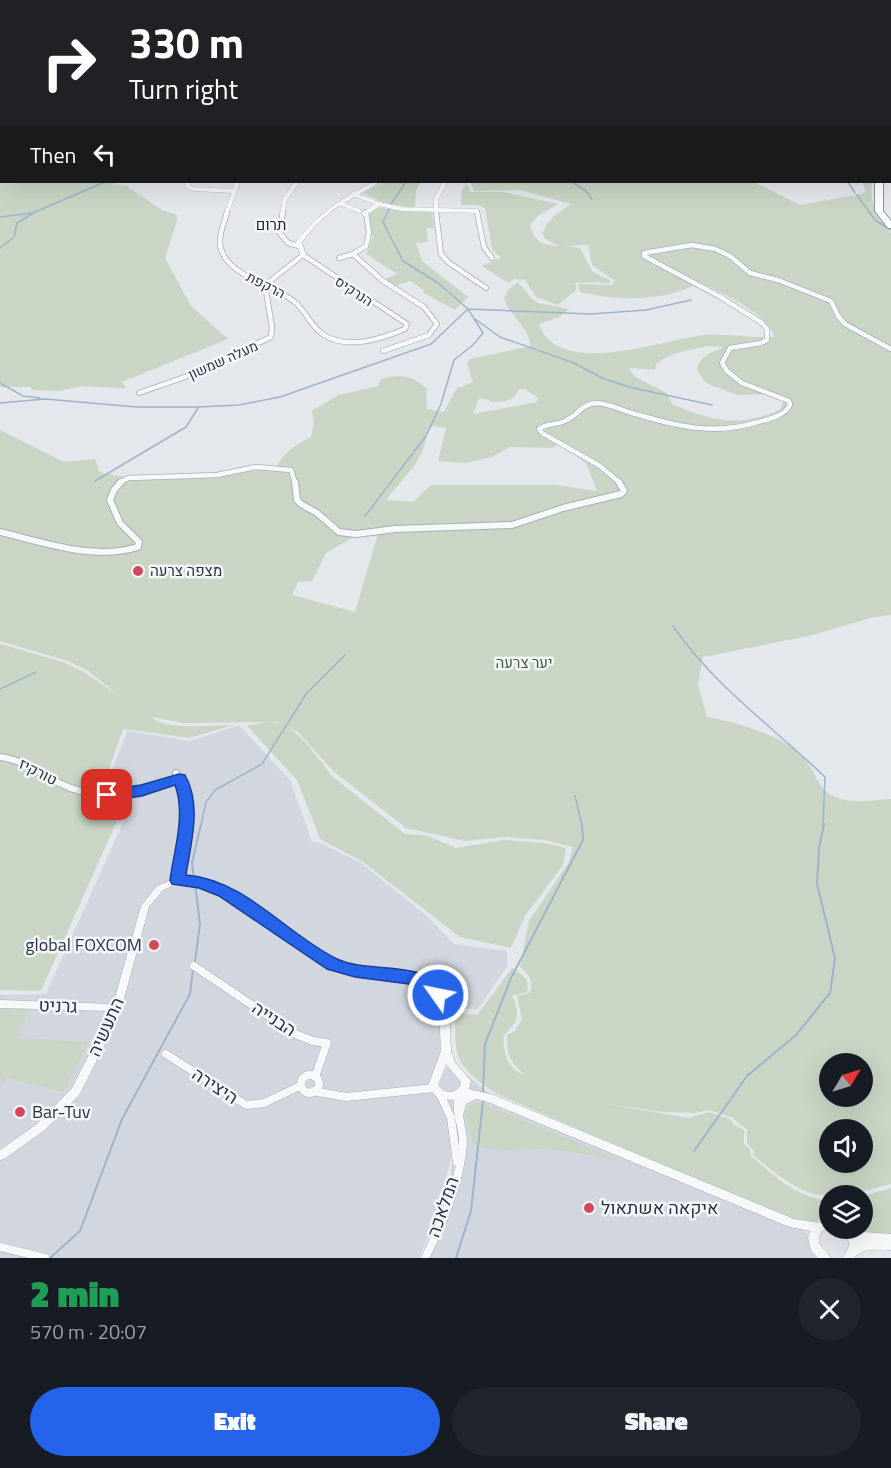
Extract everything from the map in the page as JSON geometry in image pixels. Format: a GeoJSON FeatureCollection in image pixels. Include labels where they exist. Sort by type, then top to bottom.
{"type":"FeatureCollection","features":[{"type":"Feature","properties":{"kind":"highway"},"geometry":{"type":"LineString","coordinates":[[879,183],[879,211],[891,226]]}},
{"type":"Feature","properties":{"kind":"street"},"geometry":{"type":"LineString","coordinates":[[187,183],[187,186],[194,189],[232,191]]}},
{"type":"Feature","properties":{"kind":"street","name":"הרקפת"},"geometry":{"type":"LineString","coordinates":[[237,183],[232,191],[219,244],[222,257],[242,274],[290,298],[316,329],[334,340],[385,338],[405,330],[406,324]]}},
{"type":"Feature","properties":{"kind":"street"},"geometry":{"type":"LineString","coordinates":[[264,286],[303,255],[298,246],[288,243],[279,232],[285,199],[296,183]]}},
{"type":"Feature","properties":{"kind":"street"},"geometry":{"type":"LineString","coordinates":[[298,246],[303,236],[340,203],[375,183]]}},
{"type":"Feature","properties":{"kind":"street"},"geometry":{"type":"LineString","coordinates":[[443,183],[437,194],[435,210],[443,257],[486,288]]}},
{"type":"Feature","properties":{"kind":"street"},"geometry":{"type":"LineString","coordinates":[[354,194],[379,204],[402,209],[477,211],[484,247],[492,258]]}},
{"type":"Feature","properties":{"kind":"street"},"geometry":{"type":"LineString","coordinates":[[340,203],[359,211]]}},
{"type":"Feature","properties":{"kind":"street"},"geometry":{"type":"LineString","coordinates":[[339,258],[361,250],[368,242],[369,233],[364,213],[379,204]]}},
{"type":"Feature","properties":{"kind":"street"},"geometry":{"type":"LineString","coordinates":[[0,527],[3,529],[0,532],[69,547],[115,553],[134,549],[140,542],[120,523],[110,500],[112,492],[120,482],[128,478],[217,475],[256,467],[291,470],[294,474],[297,500],[301,504],[318,513],[339,532],[356,534],[394,530],[512,525],[563,508],[621,494],[624,491],[623,486],[617,479],[593,461],[542,433],[540,429],[542,426],[566,421],[582,407],[597,403],[684,428],[726,429],[743,427],[775,417],[788,410],[790,405],[789,401],[776,394],[732,378],[722,363],[730,347],[760,344],[767,340],[768,330],[762,322],[719,294],[680,277],[644,256],[644,253],[654,249],[692,245],[723,252],[750,273],[778,280],[826,299],[835,305],[837,314],[854,331],[891,349]]}},
{"type":"Feature","properties":{"kind":"street"},"geometry":{"type":"LineString","coordinates":[[353,254],[383,281],[424,307],[437,324],[429,335],[383,351]]}},
{"type":"Feature","properties":{"kind":"street","name":"הנרקיס"},"geometry":{"type":"LineString","coordinates":[[303,255],[406,324]]}},
{"type":"Feature","properties":{"kind":"street","name":"מעלה שמשון"},"geometry":{"type":"LineString","coordinates":[[139,393],[182,378],[271,338],[274,330],[267,311],[264,286]]}},
{"type":"Feature","properties":{"kind":"street","name":"טורקיז"},"geometry":{"type":"LineString","coordinates":[[0,757],[20,762],[75,790],[96,795],[130,793],[178,776],[186,794],[187,812],[178,880]]}},
{"type":"Feature","properties":{"kind":"street"},"geometry":{"type":"LineString","coordinates":[[178,880],[201,882],[225,892],[333,965],[410,978],[431,987],[444,1008],[446,1051],[451,1064],[466,1081],[490,1098]]}},
{"type":"Feature","properties":{"kind":"street","name":"התעשיה"},"geometry":{"type":"LineString","coordinates":[[0,1156],[41,1127],[76,1091],[117,1008],[145,906],[160,888],[178,880]]}},
{"type":"Feature","properties":{"kind":"street","name":"הבנייה"},"geometry":{"type":"LineString","coordinates":[[195,966],[295,1034],[313,1041],[327,1042],[315,1077]]}},
{"type":"Feature","properties":{"kind":"street","name":"גרניט"},"geometry":{"type":"LineString","coordinates":[[0,1004],[117,1008]]}},
{"type":"Feature","properties":{"kind":"street"},"geometry":{"type":"LineString","coordinates":[[436,1091],[433,1079],[446,1051]]}},
{"type":"Feature","properties":{"kind":"street","name":"היצירה"},"geometry":{"type":"LineString","coordinates":[[166,1054],[246,1105],[264,1103],[300,1086]]}},
{"type":"Feature","properties":{"kind":"street"},"geometry":{"type":"LineString","coordinates":[[437,1074],[446,1070],[459,1072]]}},
{"type":"Feature","properties":{"kind":"street"},"geometry":{"type":"LineString","coordinates":[[314,1091],[320,1084],[315,1077],[305,1077],[300,1081],[300,1086],[306,1092],[314,1091],[346,1097],[436,1091],[448,1097],[459,1094],[479,1095],[793,1224],[819,1226]]}},
{"type":"Feature","properties":{"kind":"street"},"geometry":{"type":"LineString","coordinates":[[459,1094],[465,1087],[466,1081]]}},
{"type":"Feature","properties":{"kind":"street","name":"המלאכה"},"geometry":{"type":"LineString","coordinates":[[436,1091],[445,1103],[452,1122],[457,1165]]}},
{"type":"Feature","properties":{"kind":"street","name":"המלאכה"},"geometry":{"type":"LineString","coordinates":[[428,1255],[447,1204],[463,1139],[457,1101],[459,1094]]}},
{"type":"Feature","properties":{"kind":"street"},"geometry":{"type":"LineString","coordinates":[[459,1112],[460,1105],[465,1100],[479,1095]]}},
{"type":"Feature","properties":{"kind":"street"},"geometry":{"type":"LineString","coordinates":[[793,1224],[814,1250],[826,1258]]}},
{"type":"Feature","properties":{"kind":"street"},"geometry":{"type":"LineString","coordinates":[[814,1250],[813,1234],[819,1230]]}},
{"type":"Feature","properties":{"kind":"street"},"geometry":{"type":"LineString","coordinates":[[873,1238],[891,1239]]}},
{"type":"Feature","properties":{"kind":"street"},"geometry":{"type":"LineString","coordinates":[[851,1254],[854,1239]]}},
{"type":"Feature","properties":{"kind":"street"},"geometry":{"type":"LineString","coordinates":[[851,1254],[863,1245],[891,1245]]}},
{"type":"Feature","properties":{"kind":"street"},"geometry":{"type":"LineString","coordinates":[[0,1247],[45,1258]]}},
{"type":"Feature","properties":{"kind":"shaded area"},"geometry":{"type":"Polygon","coordinates":[[[239,725],[290,780],[312,842],[318,842],[361,863],[427,916],[454,944],[507,951],[507,966],[478,1009],[441,1008],[440,1062],[430,1084],[440,1100],[450,1127],[442,1099],[433,1086],[439,1070],[448,1067],[462,1071],[490,1094],[793,1221],[816,1242],[820,1258],[422,1258],[439,1217],[450,1181],[453,1151],[435,1221],[419,1258],[0,1258],[0,995],[46,994],[127,814],[99,804],[127,731],[191,741],[239,725]]]}},
{"type":"Feature","properties":{"kind":"green space"},"geometry":{"type":"Polygon","coordinates":[[[0,183],[117,183],[113,185],[125,185],[162,210],[177,215],[165,258],[191,306],[228,339],[122,382],[126,388],[80,386],[60,391],[33,390],[31,387],[0,387],[0,183]]]}},
{"type":"Feature","properties":{"kind":"green space"},"geometry":{"type":"Polygon","coordinates":[[[381,183],[420,183],[416,190],[415,208],[384,203],[363,193],[381,183]]]}},
{"type":"Feature","properties":{"kind":"green space","name":"יער צרעה"},"geometry":{"type":"Polygon","coordinates":[[[470,183],[756,183],[800,205],[861,194],[866,192],[862,183],[872,183],[875,209],[891,233],[891,615],[874,617],[809,636],[703,657],[698,685],[707,717],[745,726],[785,743],[804,758],[822,788],[831,795],[853,801],[891,799],[891,1184],[873,1189],[873,1185],[819,1185],[818,1195],[789,1182],[753,1155],[754,1151],[747,1143],[747,1130],[733,1118],[709,1110],[694,1113],[662,1112],[600,1103],[689,1118],[709,1112],[730,1119],[734,1125],[744,1130],[744,1144],[750,1149],[751,1156],[787,1185],[819,1199],[819,1221],[798,1223],[506,1098],[486,1086],[471,1075],[458,1055],[455,1013],[477,1015],[512,968],[522,975],[527,983],[527,992],[512,996],[517,1008],[517,1017],[504,1035],[504,1042],[510,1065],[526,1076],[511,1058],[507,1035],[515,1031],[522,1019],[517,996],[529,993],[531,989],[530,978],[520,967],[529,921],[569,862],[573,847],[544,840],[506,837],[465,841],[406,828],[333,771],[298,732],[288,726],[307,744],[333,777],[405,834],[425,835],[456,848],[504,840],[544,843],[566,848],[563,865],[525,916],[511,948],[460,937],[363,862],[320,839],[297,780],[247,726],[265,722],[184,723],[151,717],[179,726],[234,725],[189,738],[123,729],[96,807],[120,814],[41,991],[0,990],[0,644],[63,662],[84,672],[122,698],[87,670],[68,661],[0,641],[0,430],[64,462],[95,459],[102,473],[131,478],[171,479],[277,468],[286,454],[311,437],[314,424],[312,411],[338,395],[378,386],[381,379],[401,376],[413,379],[429,391],[426,391],[427,409],[444,412],[456,389],[473,382],[467,363],[470,359],[531,346],[526,332],[504,298],[509,289],[518,282],[538,303],[569,309],[559,317],[539,324],[550,341],[567,350],[589,353],[614,352],[705,335],[774,337],[770,328],[754,312],[700,282],[687,289],[641,298],[609,297],[580,292],[578,284],[611,285],[615,281],[592,265],[588,245],[565,246],[580,248],[592,271],[611,281],[609,284],[575,283],[577,289],[558,305],[536,297],[525,280],[514,279],[508,283],[482,266],[501,258],[492,249],[485,208],[478,205],[461,205],[462,190],[467,184],[471,192],[504,192],[558,204],[539,215],[530,225],[540,242],[559,246],[545,239],[542,234],[550,220],[571,204],[520,190],[474,191],[470,183]],[[709,346],[681,352],[656,364],[655,370],[628,369],[637,378],[667,393],[672,404],[700,415],[738,420],[751,419],[780,410],[783,402],[768,394],[738,395],[704,381],[697,369],[701,360],[724,347],[709,346]],[[519,389],[507,401],[489,402],[490,400],[479,398],[473,414],[537,402],[538,398],[525,389],[519,389]],[[433,426],[427,431],[426,442],[418,460],[386,500],[413,502],[431,485],[555,485],[597,491],[586,463],[559,444],[552,448],[510,447],[492,457],[466,463],[438,461],[446,428],[433,426]],[[380,527],[352,538],[326,553],[312,581],[298,582],[292,595],[355,612],[380,527]]]}},
{"type":"Feature","properties":{"kind":"green space"},"geometry":{"type":"Polygon","coordinates":[[[377,207],[432,212],[434,228],[426,228],[428,242],[416,243],[422,261],[468,297],[455,310],[422,292],[425,291],[410,281],[396,286],[385,279],[397,274],[366,254],[373,237],[368,214],[377,207]]]}},
{"type":"Feature","properties":{"kind":"green space"},"geometry":{"type":"Polygon","coordinates":[[[29,1009],[17,1038],[89,1042],[63,1092],[7,1078],[0,1087],[0,1010],[29,1009]]]}},
{"type":"Feature","properties":{"kind":"green space"},"geometry":{"type":"Polygon","coordinates":[[[479,1102],[629,1164],[571,1152],[501,1150],[482,1147],[473,1143],[465,1112],[470,1105],[479,1102]]]}},
{"type":"Feature","properties":{"kind":"green space"},"geometry":{"type":"Polygon","coordinates":[[[891,1188],[891,1234],[873,1233],[873,1193],[891,1188]]]}},
{"type":"Feature","properties":{"kind":"waterway"},"geometry":{"type":"LineString","coordinates":[[0,248],[14,237],[17,223],[35,212],[103,183]]}},
{"type":"Feature","properties":{"kind":"waterway"},"geometry":{"type":"LineString","coordinates":[[391,204],[405,183]]}},
{"type":"Feature","properties":{"kind":"waterway"},"geometry":{"type":"LineString","coordinates":[[574,183],[586,191],[592,199]]}},
{"type":"Feature","properties":{"kind":"waterway"},"geometry":{"type":"LineString","coordinates":[[849,183],[855,193]]}},
{"type":"Feature","properties":{"kind":"waterway"},"geometry":{"type":"LineString","coordinates":[[857,195],[875,220],[891,230]]}},
{"type":"Feature","properties":{"kind":"waterway"},"geometry":{"type":"LineString","coordinates":[[389,209],[383,222],[403,261],[438,283],[468,309]]}},
{"type":"Feature","properties":{"kind":"waterway"},"geometry":{"type":"LineString","coordinates":[[0,217],[32,213]]}},
{"type":"Feature","properties":{"kind":"waterway"},"geometry":{"type":"LineString","coordinates":[[468,309],[591,314],[646,310],[691,300]]}},
{"type":"Feature","properties":{"kind":"waterway"},"geometry":{"type":"LineString","coordinates":[[0,403],[45,399],[137,407],[199,407],[239,405],[280,397],[431,344],[468,309]]}},
{"type":"Feature","properties":{"kind":"waterway"},"geometry":{"type":"LineString","coordinates":[[365,516],[426,436],[441,404],[454,360],[473,345],[483,333],[468,309]]}},
{"type":"Feature","properties":{"kind":"waterway"},"geometry":{"type":"LineString","coordinates":[[475,319],[500,337],[574,363],[602,378],[629,387],[712,405]]}},
{"type":"Feature","properties":{"kind":"waterway"},"geometry":{"type":"LineString","coordinates":[[0,383],[23,396],[40,398]]}},
{"type":"Feature","properties":{"kind":"waterway"},"geometry":{"type":"LineString","coordinates":[[95,481],[186,427],[198,408]]}},
{"type":"Feature","properties":{"kind":"waterway"},"geometry":{"type":"LineString","coordinates":[[673,626],[689,648],[725,687],[825,777],[823,825]]}},
{"type":"Feature","properties":{"kind":"waterway"},"geometry":{"type":"LineString","coordinates":[[201,825],[206,802],[215,790],[262,764],[306,694],[345,655]]}},
{"type":"Feature","properties":{"kind":"waterway"},"geometry":{"type":"LineString","coordinates":[[0,689],[36,672]]}},
{"type":"Feature","properties":{"kind":"waterway"},"geometry":{"type":"LineString","coordinates":[[575,796],[582,825]]}},
{"type":"Feature","properties":{"kind":"waterway"},"geometry":{"type":"LineString","coordinates":[[194,878],[192,863],[201,824]]}},
{"type":"Feature","properties":{"kind":"waterway"},"geometry":{"type":"LineString","coordinates":[[483,1093],[485,1044],[511,978],[583,840],[582,824]]}},
{"type":"Feature","properties":{"kind":"waterway"},"geometry":{"type":"LineString","coordinates":[[694,1151],[747,1076],[796,1035],[830,993],[835,958],[817,884],[819,848],[824,824]]}},
{"type":"Feature","properties":{"kind":"waterway"},"geometry":{"type":"LineString","coordinates":[[195,883],[200,924],[195,961]]}},
{"type":"Feature","properties":{"kind":"waterway"},"geometry":{"type":"LineString","coordinates":[[50,1258],[80,1231],[122,1119],[190,994],[193,969]]}},
{"type":"Feature","properties":{"kind":"waterway"},"geometry":{"type":"LineString","coordinates":[[456,1258],[471,1211],[483,1101]]}},
{"type":"Feature","properties":{"kind":"place","name":"מצפה צרעה"},"geometry":{"type":"Point","coordinates":[138,571]}},
{"type":"Feature","properties":{"kind":"place","name":"global FOXCOM"},"geometry":{"type":"Point","coordinates":[154,945]}},
{"type":"Feature","properties":{"kind":"place","name":"Bar-Tuv"},"geometry":{"type":"Point","coordinates":[20,1112]}},
{"type":"Feature","properties":{"kind":"place","name":"איקאה אשתאול"},"geometry":{"type":"Point","coordinates":[589,1208]}},
{"type":"Feature","properties":{"kind":"district","name":"תרום"},"geometry":{"type":"Point","coordinates":[271,225]}},
{"type":"Feature","properties":{"kind":"route"},"geometry":{"type":"LineString","coordinates":[[107,795],[130,793],[179,779],[186,794],[187,812],[178,880],[201,882],[225,892],[333,965],[410,978],[423,982],[438,995]]}}]}
